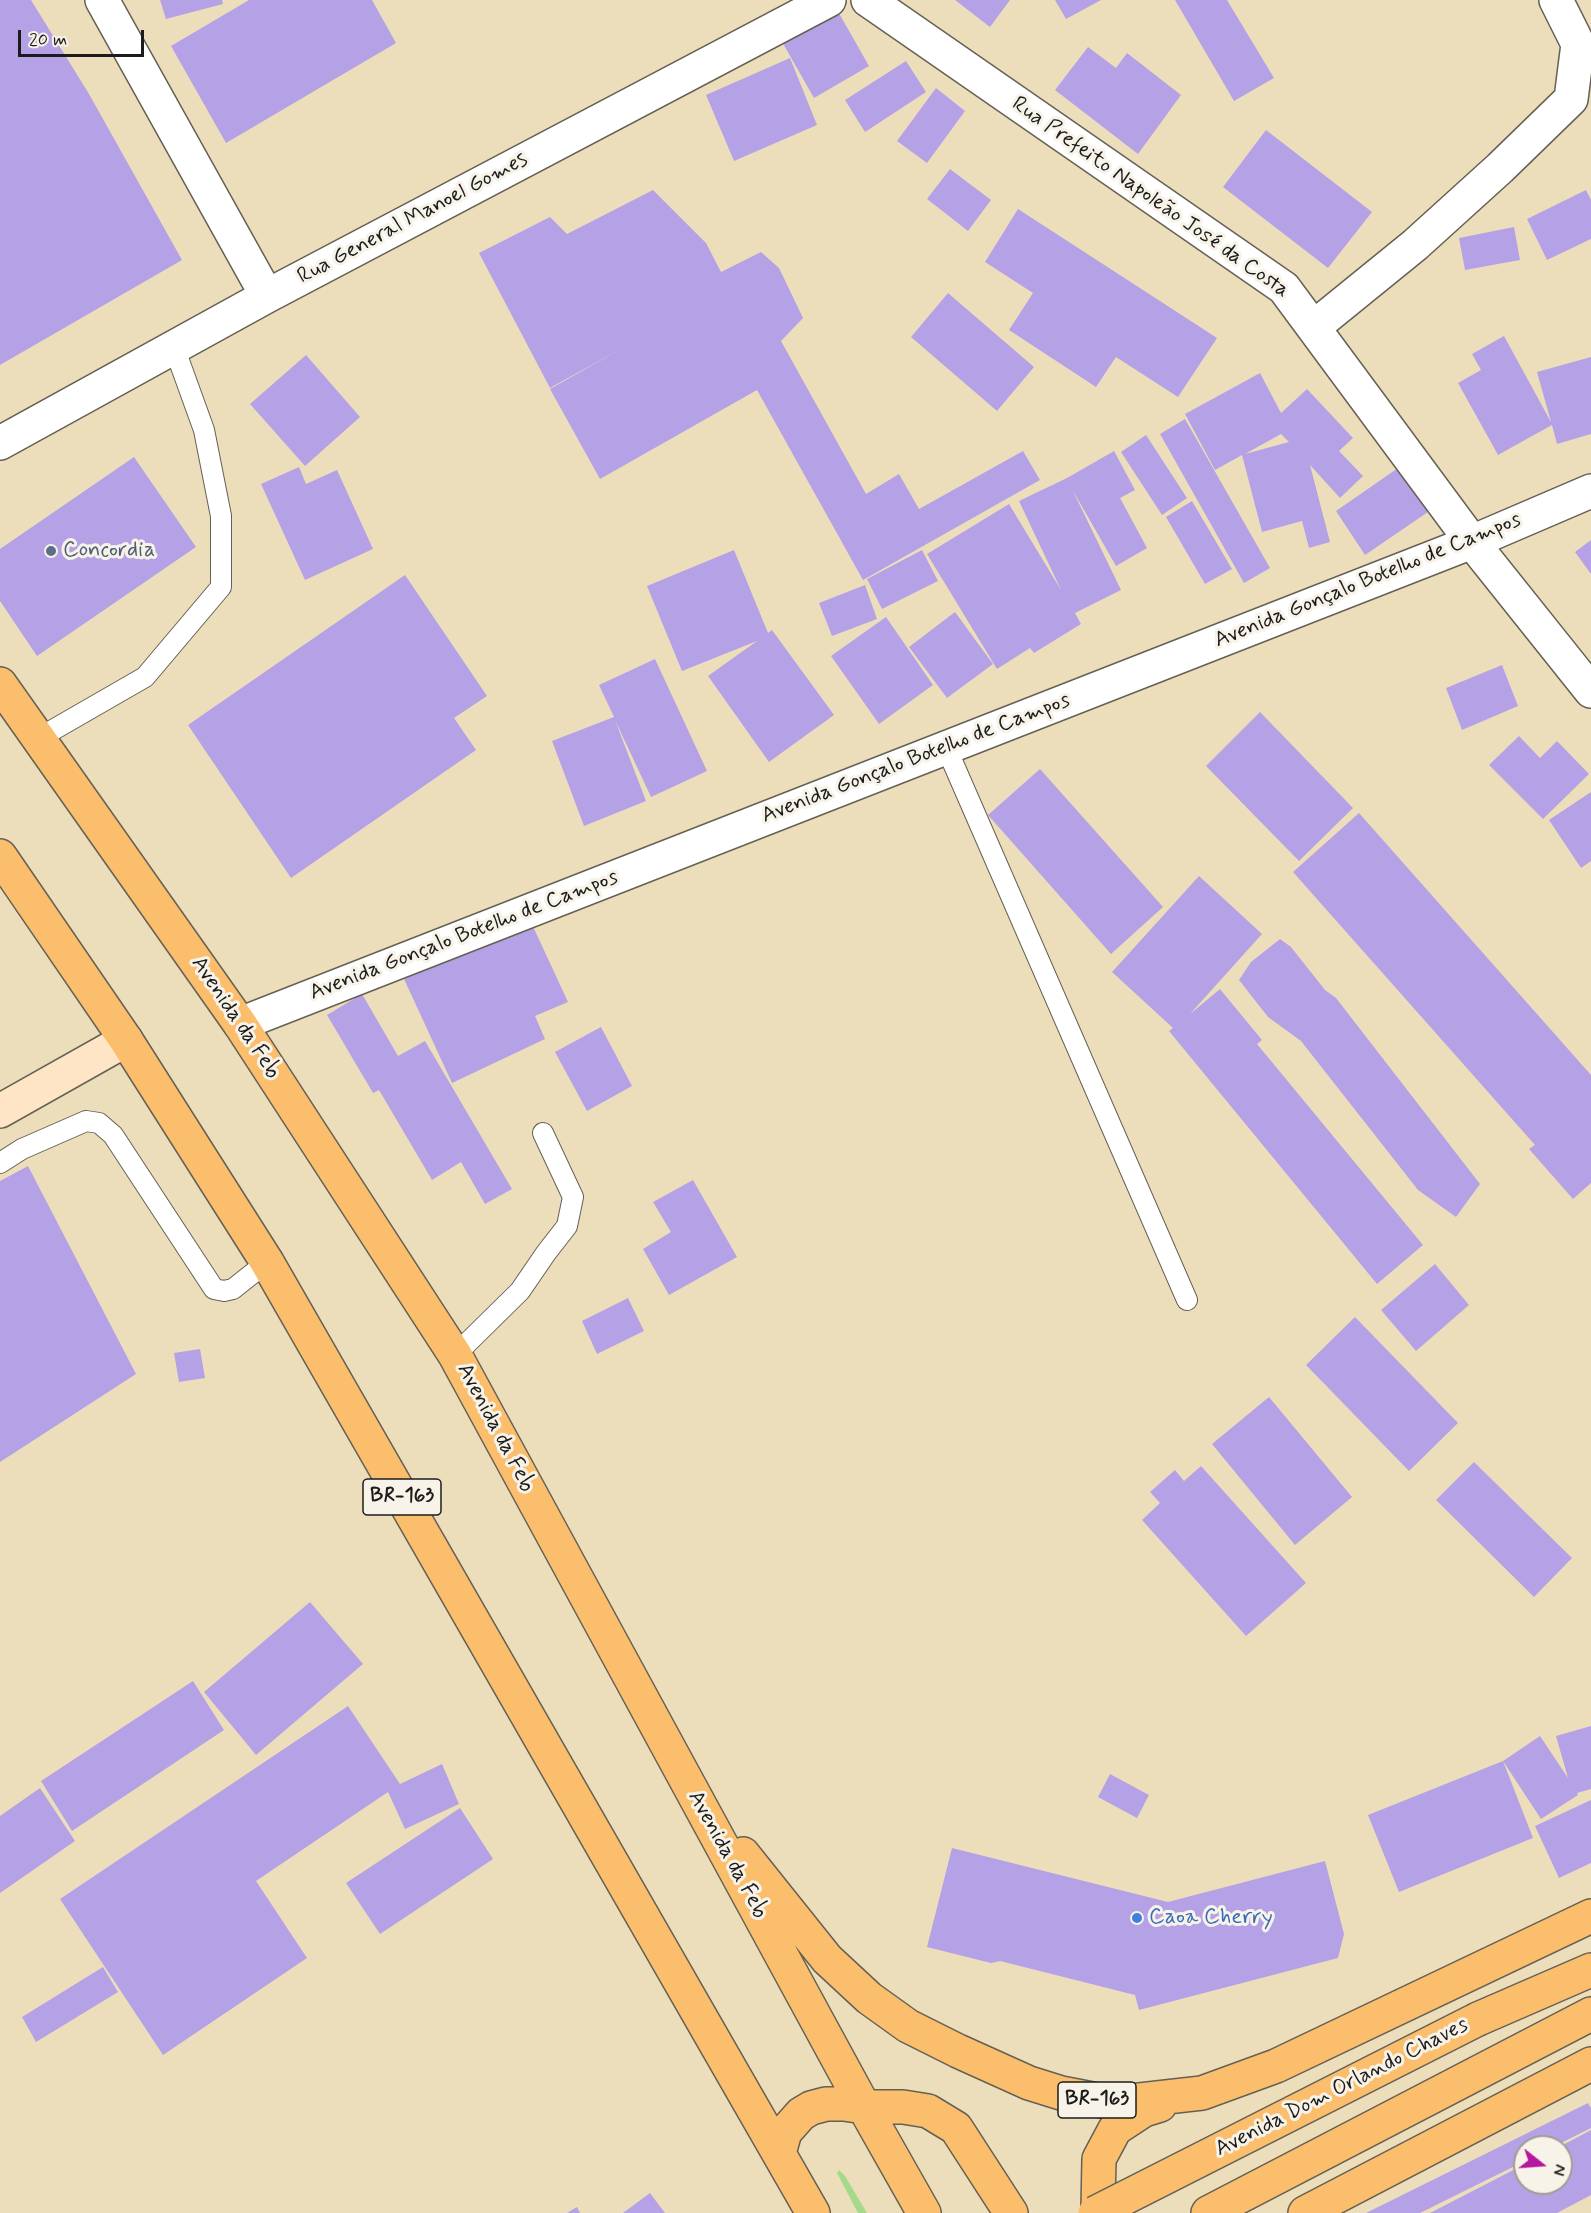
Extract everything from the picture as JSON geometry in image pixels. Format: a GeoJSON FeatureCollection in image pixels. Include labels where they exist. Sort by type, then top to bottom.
{"type":"FeatureCollection","features":[{"type":"Feature","properties":{"kind":"main road","name":"Avenida da Feb"},"geometry":{"type":"LineString","coordinates":[[0,684],[240,1024],[455,1355],[864,2107],[924,2213]]}},
{"type":"Feature","properties":{"kind":"main road","name":"BR-163"},"geometry":{"type":"LineString","coordinates":[[0,856],[126,1040],[267,1262],[813,2213]]}},
{"type":"Feature","properties":{"kind":"main road","name":"BR-163"},"geometry":{"type":"LineString","coordinates":[[688,1784],[827,1959],[869,1998],[909,2026],[1029,2083],[1061,2093],[1113,2103],[1202,2093],[1276,2066],[1591,1916]]}},
{"type":"Feature","properties":{"kind":"main road","name":"Avenida Dom Orlando Chaves"},"geometry":{"type":"LineString","coordinates":[[1095,2213],[1478,2019],[1591,1970]]}},
{"type":"Feature","properties":{"kind":"main road"},"geometry":{"type":"LineString","coordinates":[[1208,2213],[1591,2014]]}},
{"type":"Feature","properties":{"kind":"main road"},"geometry":{"type":"LineString","coordinates":[[1305,2213],[1591,2064]]}},
{"type":"Feature","properties":{"kind":"main road"},"geometry":{"type":"LineString","coordinates":[[1101,2213],[1098,2208],[1099,2159],[1115,2129],[1144,2110],[1202,2093]]}},
{"type":"Feature","properties":{"kind":"main road"},"geometry":{"type":"LineString","coordinates":[[778,2153],[785,2132],[801,2114],[811,2108],[826,2104],[844,2104],[864,2107],[903,2107],[927,2111],[956,2128],[1011,2213]]}},
{"type":"Feature","properties":{"kind":"street"},"geometry":{"type":"LineString","coordinates":[[102,0],[267,296]]}},
{"type":"Feature","properties":{"kind":"street","name":"Rua General Manoel Gomes"},"geometry":{"type":"LineString","coordinates":[[0,443],[267,296],[829,0]]}},
{"type":"Feature","properties":{"kind":"street","name":"Rua Prefeito Napoleão José da Costa"},"geometry":{"type":"LineString","coordinates":[[868,0],[1284,288],[1472,542],[1591,691]]}},
{"type":"Feature","properties":{"kind":"street"},"geometry":{"type":"LineString","coordinates":[[1314,327],[1415,245],[1500,168],[1571,99],[1578,44],[1556,0]]}},
{"type":"Feature","properties":{"kind":"street","name":"Avenida Gonçalo Botelho de Campos"},"geometry":{"type":"LineString","coordinates":[[240,1024],[1472,542],[1591,491]]}},
{"type":"Feature","properties":{"kind":"street"},"geometry":{"type":"LineString","coordinates":[[0,1111],[126,1040]]}},
{"type":"Feature","properties":{"kind":"lane"},"geometry":{"type":"LineString","coordinates":[[39,738],[145,676],[220,587],[221,516],[204,430],[174,347]]}},
{"type":"Feature","properties":{"kind":"lane"},"geometry":{"type":"LineString","coordinates":[[946,747],[1187,1300]]}},
{"type":"Feature","properties":{"kind":"lane"},"geometry":{"type":"LineString","coordinates":[[0,1164],[22,1149],[86,1121],[99,1123],[113,1135],[214,1288],[224,1291],[233,1289],[267,1262]]}},
{"type":"Feature","properties":{"kind":"lane"},"geometry":{"type":"LineString","coordinates":[[455,1355],[520,1291],[567,1226],[573,1197],[543,1133]]}},
{"type":"Feature","properties":{"kind":"green space"},"geometry":{"type":"Polygon","coordinates":[[[839,2170],[867,2213],[858,2213],[837,2173],[839,2170]]]}},
{"type":"Feature","properties":{"kind":"building"},"geometry":{"type":"Polygon","coordinates":[[[0,0],[31,0],[89,94],[182,260],[0,365],[0,0]]]}},
{"type":"Feature","properties":{"kind":"building"},"geometry":{"type":"Polygon","coordinates":[[[160,0],[222,0],[223,4],[166,19],[160,0]]]}},
{"type":"Feature","properties":{"kind":"building"},"geometry":{"type":"Polygon","coordinates":[[[249,0],[372,0],[396,43],[226,143],[171,46],[249,0]]]}},
{"type":"Feature","properties":{"kind":"building"},"geometry":{"type":"Polygon","coordinates":[[[955,0],[1010,0],[990,27],[955,0]]]}},
{"type":"Feature","properties":{"kind":"building"},"geometry":{"type":"Polygon","coordinates":[[[1055,0],[1101,0],[1066,19],[1055,0]]]}},
{"type":"Feature","properties":{"kind":"building"},"geometry":{"type":"Polygon","coordinates":[[[1175,0],[1227,0],[1274,78],[1234,101],[1175,0]]]}},
{"type":"Feature","properties":{"kind":"building"},"geometry":{"type":"Polygon","coordinates":[[[836,8],[869,66],[814,98],[781,40],[836,8]]]}},
{"type":"Feature","properties":{"kind":"building"},"geometry":{"type":"Polygon","coordinates":[[[1088,47],[1116,68],[1127,53],[1181,95],[1138,154],[1055,90],[1088,47]]]}},
{"type":"Feature","properties":{"kind":"building"},"geometry":{"type":"Polygon","coordinates":[[[790,58],[817,125],[734,161],[706,95],[790,58]]]}},
{"type":"Feature","properties":{"kind":"building"},"geometry":{"type":"Polygon","coordinates":[[[906,61],[926,92],[865,132],[845,100],[906,61]]]}},
{"type":"Feature","properties":{"kind":"building"},"geometry":{"type":"Polygon","coordinates":[[[936,88],[965,111],[927,163],[897,141],[936,88]]]}},
{"type":"Feature","properties":{"kind":"building"},"geometry":{"type":"Polygon","coordinates":[[[1266,130],[1372,212],[1328,268],[1223,187],[1266,130]]]}},
{"type":"Feature","properties":{"kind":"building"},"geometry":{"type":"Polygon","coordinates":[[[950,169],[991,200],[968,231],[927,199],[950,169]]]}},
{"type":"Feature","properties":{"kind":"building"},"geometry":{"type":"Polygon","coordinates":[[[653,190],[706,243],[721,272],[761,252],[779,268],[803,318],[781,341],[866,494],[899,474],[919,509],[1023,451],[1040,480],[863,580],[757,390],[600,479],[550,389],[626,346],[550,388],[479,253],[550,217],[567,234],[653,190]]]}},
{"type":"Feature","properties":{"kind":"building"},"geometry":{"type":"Polygon","coordinates":[[[1586,190],[1591,200],[1591,239],[1547,260],[1527,219],[1586,190]]]}},
{"type":"Feature","properties":{"kind":"building"},"geometry":{"type":"Polygon","coordinates":[[[1018,209],[1217,338],[1178,397],[1116,357],[1096,387],[1009,330],[1033,293],[985,262],[1018,209]]]}},
{"type":"Feature","properties":{"kind":"building"},"geometry":{"type":"Polygon","coordinates":[[[1514,227],[1520,260],[1465,270],[1459,238],[1514,227]]]}},
{"type":"Feature","properties":{"kind":"building"},"geometry":{"type":"Polygon","coordinates":[[[948,293],[1034,367],[997,411],[911,337],[948,293]]]}},
{"type":"Feature","properties":{"kind":"building"},"geometry":{"type":"Polygon","coordinates":[[[1504,336],[1551,422],[1537,372],[1591,357],[1591,434],[1557,444],[1552,425],[1498,455],[1458,383],[1481,370],[1472,354],[1504,336]]]}},
{"type":"Feature","properties":{"kind":"building"},"geometry":{"type":"Polygon","coordinates":[[[306,355],[360,417],[305,466],[250,404],[306,355]]]}},
{"type":"Feature","properties":{"kind":"building"},"geometry":{"type":"Polygon","coordinates":[[[1260,373],[1281,413],[1307,389],[1353,438],[1339,451],[1363,476],[1340,498],[1310,465],[1330,542],[1309,548],[1302,521],[1262,532],[1242,455],[1215,470],[1185,414],[1260,373]],[[1281,434],[1245,454],[1289,442],[1281,434]]]}},
{"type":"Feature","properties":{"kind":"building"},"geometry":{"type":"Polygon","coordinates":[[[1185,419],[1270,568],[1244,583],[1160,434],[1185,419]]]}},
{"type":"Feature","properties":{"kind":"building"},"geometry":{"type":"Polygon","coordinates":[[[1146,435],[1187,498],[1162,515],[1121,452],[1146,435]]]}},
{"type":"Feature","properties":{"kind":"building"},"geometry":{"type":"Polygon","coordinates":[[[1114,451],[1135,490],[1120,498],[1147,548],[1116,566],[1072,489],[1121,590],[1075,613],[1081,624],[1034,653],[1030,648],[997,669],[927,554],[1009,504],[1061,590],[1019,501],[1067,478],[1114,451]]]}},
{"type":"Feature","properties":{"kind":"building"},"geometry":{"type":"Polygon","coordinates":[[[134,457],[196,547],[37,656],[0,601],[0,549],[134,457]]]}},
{"type":"Feature","properties":{"kind":"building"},"geometry":{"type":"Polygon","coordinates":[[[299,467],[306,484],[337,470],[373,549],[305,580],[261,484],[299,467]]]}},
{"type":"Feature","properties":{"kind":"building"},"geometry":{"type":"Polygon","coordinates":[[[1398,468],[1428,512],[1365,555],[1336,511],[1398,468]]]}},
{"type":"Feature","properties":{"kind":"building"},"geometry":{"type":"Polygon","coordinates":[[[1192,501],[1232,569],[1205,584],[1166,517],[1192,501]]]}},
{"type":"Feature","properties":{"kind":"building"},"geometry":{"type":"Polygon","coordinates":[[[1591,540],[1591,574],[1575,552],[1591,540]]]}},
{"type":"Feature","properties":{"kind":"building"},"geometry":{"type":"Polygon","coordinates":[[[734,550],[768,633],[772,630],[834,715],[769,762],[708,676],[757,641],[682,671],[647,586],[734,550]]]}},
{"type":"Feature","properties":{"kind":"building"},"geometry":{"type":"Polygon","coordinates":[[[922,550],[938,581],[882,609],[867,579],[922,550]]]}},
{"type":"Feature","properties":{"kind":"building"},"geometry":{"type":"Polygon","coordinates":[[[405,575],[487,696],[454,718],[476,750],[291,878],[188,725],[405,575]]]}},
{"type":"Feature","properties":{"kind":"building"},"geometry":{"type":"Polygon","coordinates":[[[865,585],[877,619],[832,636],[819,603],[865,585]]]}},
{"type":"Feature","properties":{"kind":"building"},"geometry":{"type":"Polygon","coordinates":[[[955,612],[993,664],[947,698],[909,647],[955,612]]]}},
{"type":"Feature","properties":{"kind":"building"},"geometry":{"type":"Polygon","coordinates":[[[886,617],[933,685],[879,724],[831,656],[886,617]]]}},
{"type":"Feature","properties":{"kind":"building"},"geometry":{"type":"Polygon","coordinates":[[[655,659],[707,771],[651,797],[615,720],[646,801],[584,826],[552,741],[614,717],[599,685],[655,659]]]}},
{"type":"Feature","properties":{"kind":"building"},"geometry":{"type":"Polygon","coordinates":[[[1502,665],[1518,706],[1462,730],[1446,688],[1502,665]]]}},
{"type":"Feature","properties":{"kind":"building"},"geometry":{"type":"Polygon","coordinates":[[[1260,712],[1353,808],[1299,861],[1206,766],[1260,712]]]}},
{"type":"Feature","properties":{"kind":"building"},"geometry":{"type":"Polygon","coordinates":[[[1519,736],[1540,758],[1557,741],[1589,774],[1543,819],[1489,765],[1519,736]]]}},
{"type":"Feature","properties":{"kind":"building"},"geometry":{"type":"Polygon","coordinates":[[[1040,769],[1163,907],[1111,954],[988,815],[1040,769]]]}},
{"type":"Feature","properties":{"kind":"building"},"geometry":{"type":"Polygon","coordinates":[[[1591,792],[1591,861],[1581,868],[1549,820],[1591,792]]]}},
{"type":"Feature","properties":{"kind":"building"},"geometry":{"type":"Polygon","coordinates":[[[1359,813],[1591,1075],[1591,1183],[1573,1199],[1529,1149],[1535,1145],[1293,872],[1359,813]]]}},
{"type":"Feature","properties":{"kind":"building"},"geometry":{"type":"Polygon","coordinates":[[[1199,876],[1262,934],[1190,1014],[1220,989],[1262,1040],[1257,1044],[1423,1245],[1377,1284],[1169,1031],[1173,1028],[1112,972],[1199,876]]]}},
{"type":"Feature","properties":{"kind":"building"},"geometry":{"type":"Polygon","coordinates":[[[530,920],[568,1002],[535,1016],[545,1039],[452,1083],[404,979],[530,920]]]}},
{"type":"Feature","properties":{"kind":"building"},"geometry":{"type":"Polygon","coordinates":[[[1280,939],[1291,947],[1325,990],[1336,998],[1480,1184],[1456,1217],[1418,1190],[1301,1041],[1268,1017],[1239,980],[1251,962],[1280,939]]]}},
{"type":"Feature","properties":{"kind":"building"},"geometry":{"type":"Polygon","coordinates":[[[362,994],[398,1056],[425,1041],[512,1189],[485,1204],[461,1162],[432,1180],[379,1090],[373,1093],[327,1015],[362,994]]]}},
{"type":"Feature","properties":{"kind":"building"},"geometry":{"type":"Polygon","coordinates":[[[601,1027],[632,1086],[587,1111],[555,1052],[601,1027]]]}},
{"type":"Feature","properties":{"kind":"building"},"geometry":{"type":"Polygon","coordinates":[[[28,1166],[136,1374],[0,1462],[0,1181],[28,1166]]]}},
{"type":"Feature","properties":{"kind":"building"},"geometry":{"type":"Polygon","coordinates":[[[693,1180],[737,1257],[669,1295],[643,1249],[671,1232],[653,1202],[693,1180]]]}},
{"type":"Feature","properties":{"kind":"building"},"geometry":{"type":"Polygon","coordinates":[[[1435,1264],[1469,1305],[1416,1351],[1381,1310],[1435,1264]]]}},
{"type":"Feature","properties":{"kind":"building"},"geometry":{"type":"Polygon","coordinates":[[[628,1298],[644,1331],[597,1354],[582,1321],[628,1298]]]}},
{"type":"Feature","properties":{"kind":"building"},"geometry":{"type":"Polygon","coordinates":[[[1355,1317],[1458,1423],[1409,1471],[1306,1365],[1355,1317]]]}},
{"type":"Feature","properties":{"kind":"building"},"geometry":{"type":"Polygon","coordinates":[[[200,1349],[205,1378],[179,1382],[174,1353],[200,1349]]]}},
{"type":"Feature","properties":{"kind":"building"},"geometry":{"type":"Polygon","coordinates":[[[1269,1397],[1352,1497],[1295,1545],[1212,1444],[1269,1397]]]}},
{"type":"Feature","properties":{"kind":"building"},"geometry":{"type":"Polygon","coordinates":[[[1474,1462],[1572,1558],[1534,1597],[1436,1500],[1474,1462]]]}},
{"type":"Feature","properties":{"kind":"building"},"geometry":{"type":"Polygon","coordinates":[[[1201,1466],[1306,1583],[1246,1636],[1142,1520],[1160,1503],[1150,1492],[1175,1470],[1184,1481],[1201,1466]]]}},
{"type":"Feature","properties":{"kind":"building"},"geometry":{"type":"Polygon","coordinates":[[[310,1602],[363,1664],[256,1755],[204,1692],[310,1602]]]}},
{"type":"Feature","properties":{"kind":"building"},"geometry":{"type":"Polygon","coordinates":[[[193,1681],[224,1730],[72,1831],[41,1781],[193,1681]]]}},
{"type":"Feature","properties":{"kind":"building"},"geometry":{"type":"Polygon","coordinates":[[[348,1706],[400,1784],[442,1764],[459,1804],[405,1829],[388,1792],[256,1881],[307,1958],[163,2055],[60,1899],[348,1706]]]}},
{"type":"Feature","properties":{"kind":"building"},"geometry":{"type":"Polygon","coordinates":[[[1591,1726],[1591,1789],[1577,1793],[1578,1795],[1541,1819],[1503,1761],[1540,1736],[1568,1778],[1556,1736],[1591,1726]]]}},
{"type":"Feature","properties":{"kind":"building"},"geometry":{"type":"Polygon","coordinates":[[[1503,1761],[1533,1838],[1399,1892],[1368,1815],[1503,1761]]]}},
{"type":"Feature","properties":{"kind":"building"},"geometry":{"type":"Polygon","coordinates":[[[1110,1774],[1149,1795],[1137,1818],[1098,1797],[1110,1774]]]}},
{"type":"Feature","properties":{"kind":"building"},"geometry":{"type":"Polygon","coordinates":[[[40,1788],[75,1841],[0,1893],[0,1816],[40,1788]]]}},
{"type":"Feature","properties":{"kind":"building"},"geometry":{"type":"Polygon","coordinates":[[[1591,1800],[1591,1863],[1559,1878],[1535,1826],[1591,1800]]]}},
{"type":"Feature","properties":{"kind":"building"},"geometry":{"type":"Polygon","coordinates":[[[460,1808],[493,1859],[380,1934],[346,1883],[460,1808]]]}},
{"type":"Feature","properties":{"kind":"building","name":"Caoa Cherry"},"geometry":{"type":"Polygon","coordinates":[[[952,1848],[1168,1902],[1325,1861],[1344,1934],[1338,1958],[1139,2010],[1135,1995],[1000,1961],[991,1963],[927,1947],[952,1848]]]}},
{"type":"Feature","properties":{"kind":"building"},"geometry":{"type":"Polygon","coordinates":[[[103,1967],[118,1992],[36,2042],[22,2017],[103,1967]]]}},
{"type":"Feature","properties":{"kind":"building"},"geometry":{"type":"Polygon","coordinates":[[[1588,2103],[1591,2108],[1591,2128],[1573,2137],[1573,2135],[1523,2135],[1588,2103]]]}},
{"type":"Feature","properties":{"kind":"building"},"geometry":{"type":"Polygon","coordinates":[[[1591,2130],[1591,2195],[1557,2213],[1430,2213],[1513,2170],[1513,2195],[1573,2195],[1573,2140],[1591,2130]]]}},
{"type":"Feature","properties":{"kind":"building"},"geometry":{"type":"Polygon","coordinates":[[[1513,2140],[1513,2167],[1420,2213],[1366,2213],[1513,2140]]]}},
{"type":"Feature","properties":{"kind":"building"},"geometry":{"type":"Polygon","coordinates":[[[650,2193],[665,2213],[623,2213],[650,2193]]]}},
{"type":"Feature","properties":{"kind":"building"},"geometry":{"type":"Polygon","coordinates":[[[577,2207],[580,2213],[567,2213],[577,2207]]]}},
{"type":"Feature","properties":{"kind":"place","name":"Concordia"},"geometry":{"type":"Point","coordinates":[51,551]}},
{"type":"Feature","properties":{"kind":"place","name":"Caoa Cherry"},"geometry":{"type":"Point","coordinates":[1137,1918]}}]}
